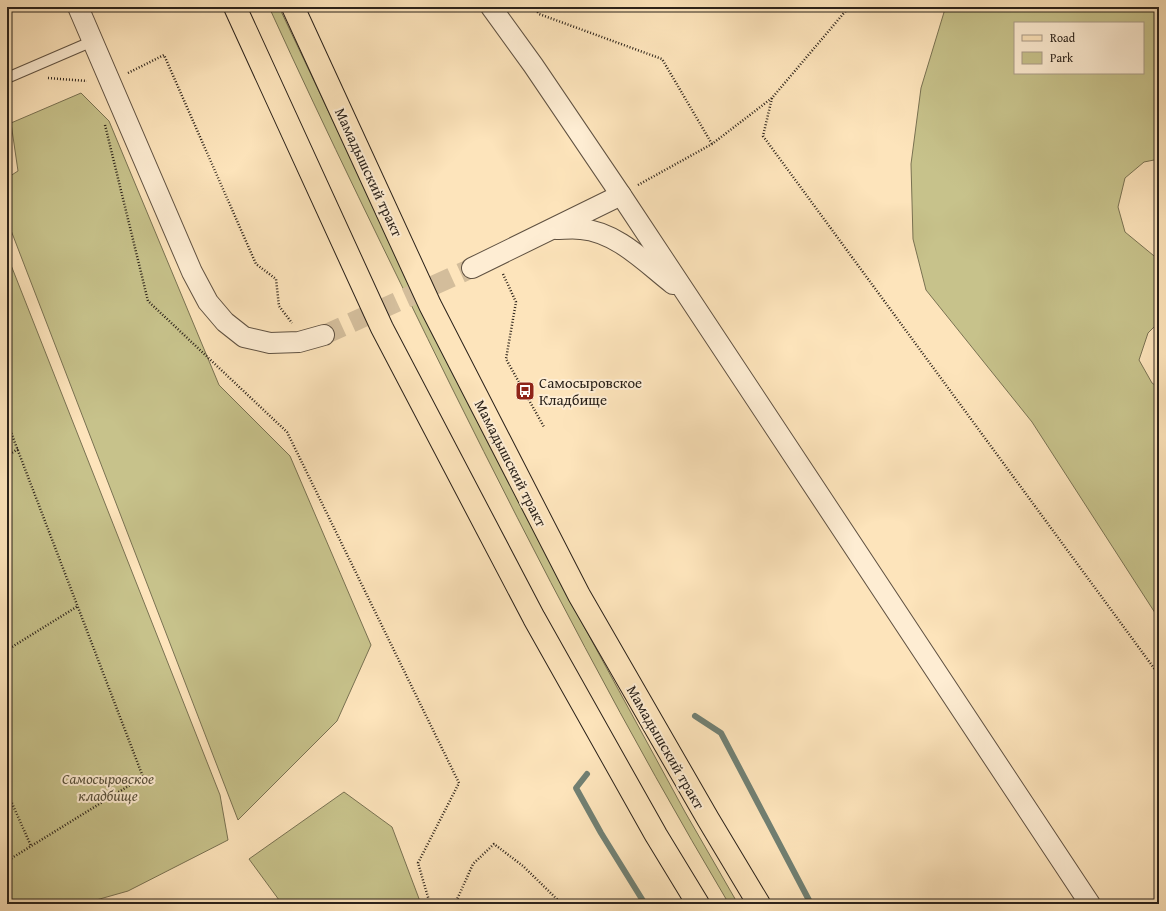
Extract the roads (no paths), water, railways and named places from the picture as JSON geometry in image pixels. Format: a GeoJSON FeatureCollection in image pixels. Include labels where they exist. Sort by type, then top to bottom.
{"type":"FeatureCollection","features":[{"type":"Feature","properties":{"kind":"main road"},"geometry":{"type":"LineString","coordinates":[[235,7],[382,328],[534,618],[656,835],[698,904]]}},
{"type":"Feature","properties":{"kind":"main road","name":"Мамадышский тракт"},"geometry":{"type":"LineString","coordinates":[[293,7],[430,305],[575,588],[708,820],[759,904]]}},
{"type":"Feature","properties":{"kind":"street"},"geometry":{"type":"LineString","coordinates":[[78,7],[192,272],[208,302],[224,322],[244,337],[270,343],[299,342],[324,334]]}},
{"type":"Feature","properties":{"kind":"street"},"geometry":{"type":"LineString","coordinates":[[491,7],[533,65],[621,195],[1090,904]]}},
{"type":"Feature","properties":{"kind":"street"},"geometry":{"type":"LineString","coordinates":[[472,268],[621,195]]}},
{"type":"Feature","properties":{"kind":"street"},"geometry":{"type":"LineString","coordinates":[[552,229],[582,229],[606,235],[628,248],[687,296]]}},
{"type":"Feature","properties":{"kind":"lane"},"geometry":{"type":"LineString","coordinates":[[7,78],[93,41]]}},
{"type":"Feature","properties":{"kind":"waterway"},"geometry":{"type":"LineString","coordinates":[[695,716],[721,733],[811,904]]}},
{"type":"Feature","properties":{"kind":"waterway"},"geometry":{"type":"LineString","coordinates":[[587,774],[576,788],[601,833],[645,904]]}},
{"type":"Feature","properties":{"kind":"tunnel"},"geometry":{"type":"LineString","coordinates":[[324,335],[472,268]]}},
{"type":"Feature","properties":{"kind":"place","name":"Самосыровское Кладбище"},"geometry":{"type":"Point","coordinates":[525,391]}},
{"type":"Feature","properties":{"kind":"park label","name":"Самосыровское кладбище"},"geometry":{"type":"Point","coordinates":[108,786]}}]}
